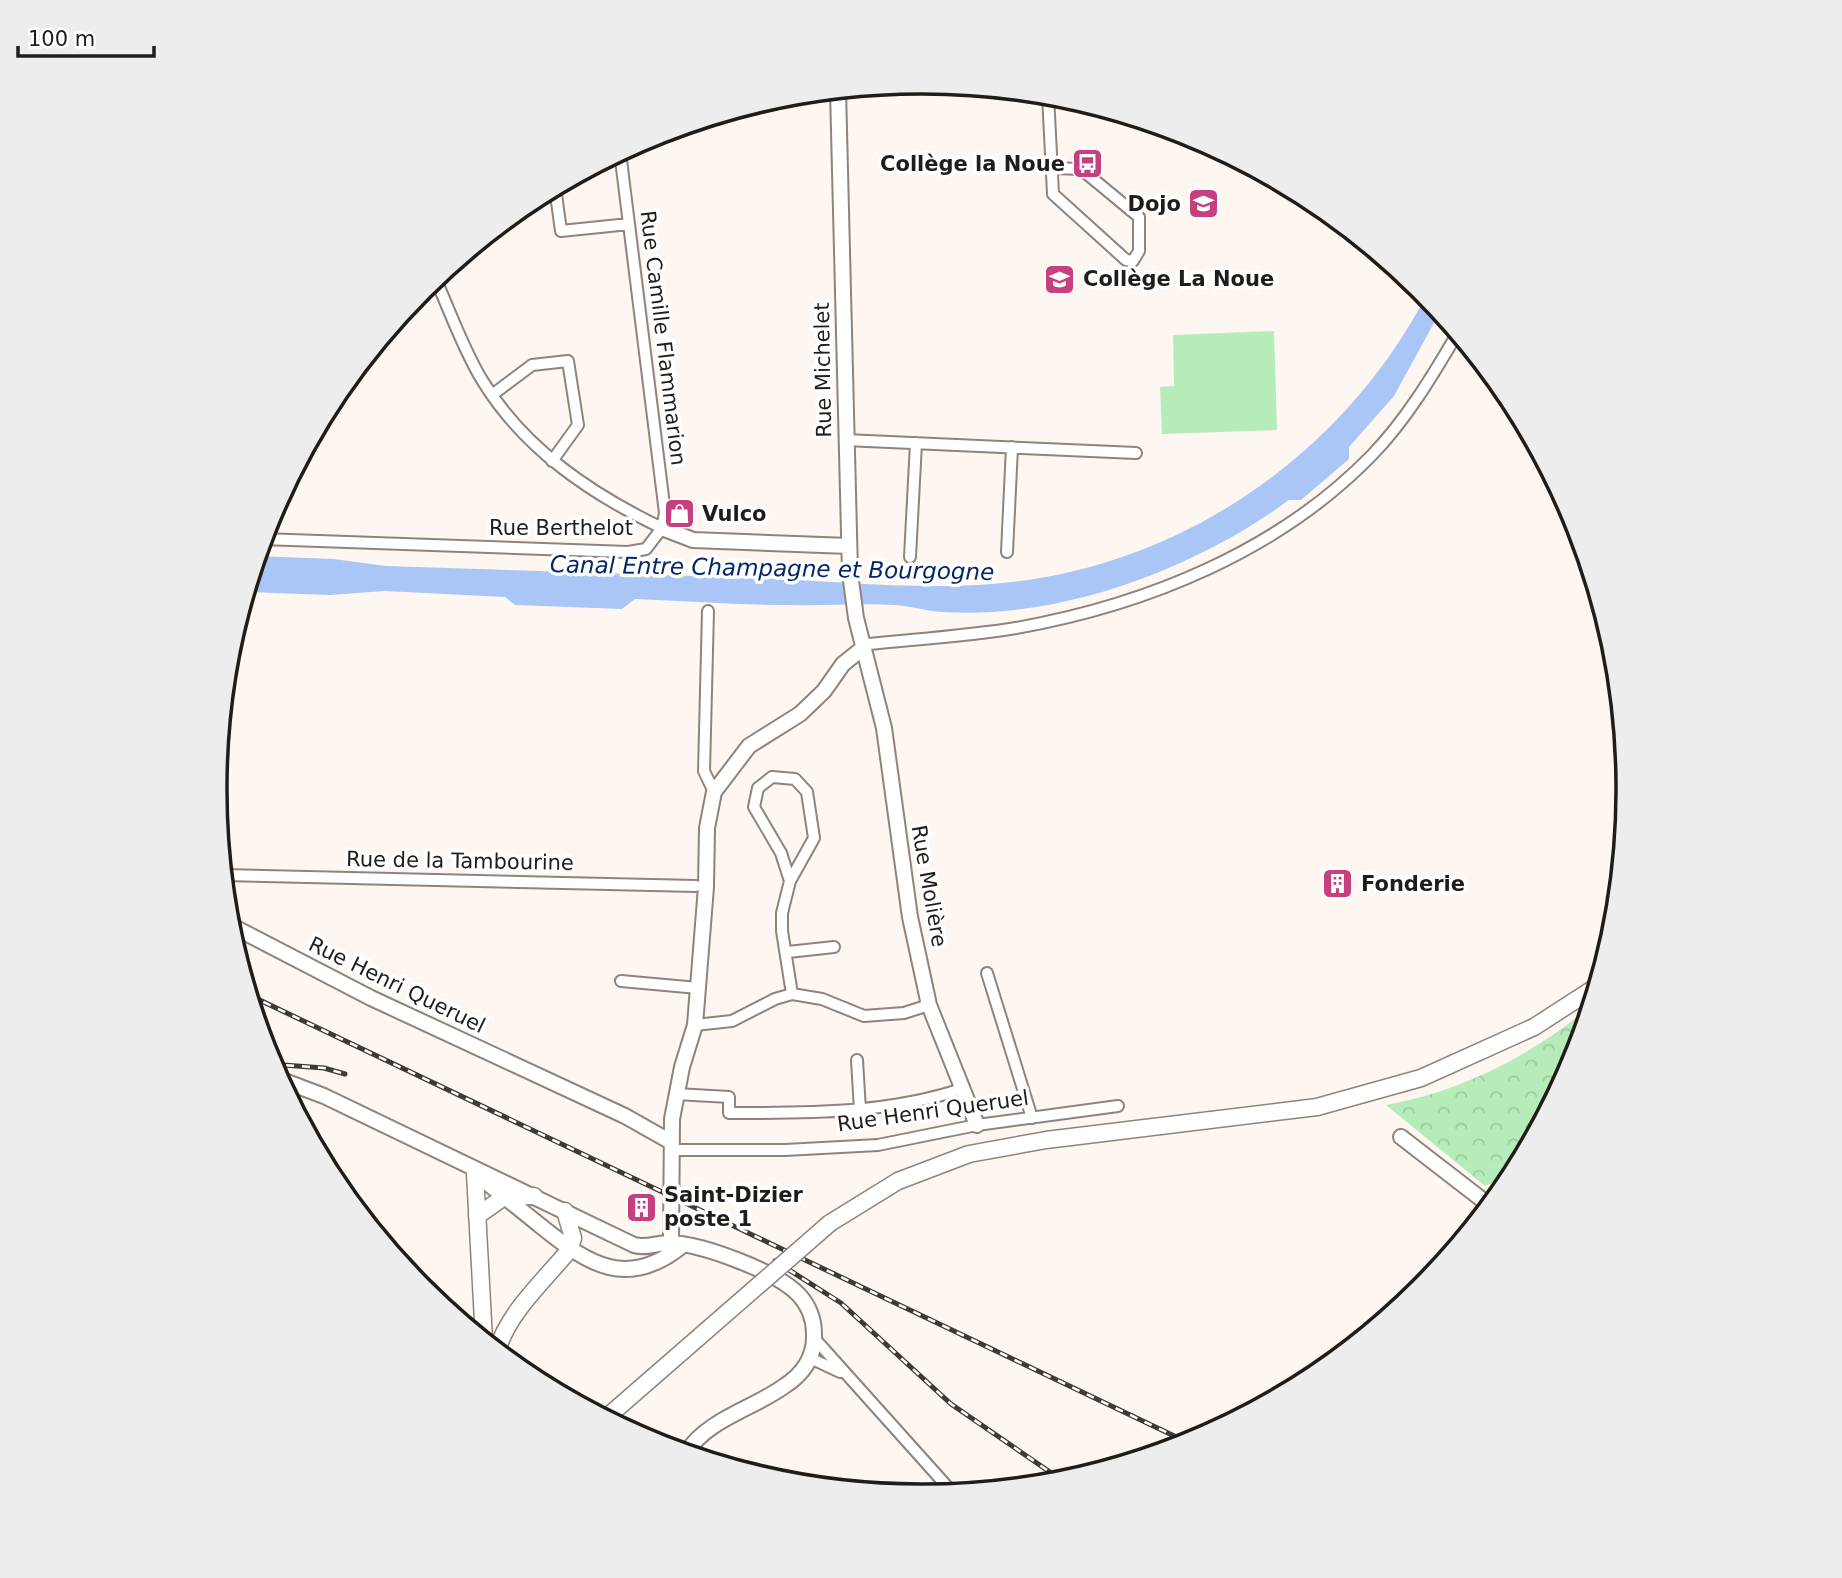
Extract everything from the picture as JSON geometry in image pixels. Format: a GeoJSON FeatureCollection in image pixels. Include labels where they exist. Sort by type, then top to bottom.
{"type":"FeatureCollection","features":[{"type":"Feature","properties":{"kind":"main road","name":"Rue Michelet"},"geometry":{"type":"LineString","coordinates":[[838,99],[850,573],[863,648]]}},
{"type":"Feature","properties":{"kind":"main road","name":"Rue Berthelot"},"geometry":{"type":"LineString","coordinates":[[662,528],[693,540],[849,546]]}},
{"type":"Feature","properties":{"kind":"main road"},"geometry":{"type":"LineString","coordinates":[[677,1244],[671,1146],[673,1119],[676,1094],[695,1025],[706,887],[707,828],[714,792],[749,747],[800,714],[824,691],[843,664],[863,648]]}},
{"type":"Feature","properties":{"kind":"main road","name":"Rue Molière"},"geometry":{"type":"LineString","coordinates":[[863,648],[884,728],[910,917],[929,1005],[977,1125]]}},
{"type":"Feature","properties":{"kind":"main road","name":"Rue Henri Queruel"},"geometry":{"type":"LineString","coordinates":[[242,931],[371,998],[625,1116],[671,1146]]}},
{"type":"Feature","properties":{"kind":"main road"},"geometry":{"type":"LineString","coordinates":[[614,1412],[831,1223],[898,1181],[969,1154],[1046,1140],[1317,1107],[1421,1079],[1534,1027],[1584,995]]}},
{"type":"Feature","properties":{"kind":"main road"},"geometry":{"type":"LineString","coordinates":[[292,1084],[324,1096],[640,1247],[677,1244],[730,1259],[787,1285],[806,1304],[811,1315],[815,1339],[810,1358],[804,1368],[786,1385],[705,1432],[693,1445]]}},
{"type":"Feature","properties":{"kind":"main road","name":"Rue Henri Queruel"},"geometry":{"type":"LineString","coordinates":[[625,1116],[673,1119]]}},
{"type":"Feature","properties":{"kind":"main road"},"geometry":{"type":"LineString","coordinates":[[1401,1137],[1481,1199]]}},
{"type":"Feature","properties":{"kind":"main road"},"geometry":{"type":"LineString","coordinates":[[455,1159],[570,1250],[597,1265],[621,1269],[659,1260],[677,1244]]}},
{"type":"Feature","properties":{"kind":"main road"},"geometry":{"type":"LineString","coordinates":[[475,1173],[483,1328]]}},
{"type":"Feature","properties":{"kind":"main road"},"geometry":{"type":"LineString","coordinates":[[477,1216],[504,1197],[534,1196]]}},
{"type":"Feature","properties":{"kind":"main road"},"geometry":{"type":"LineString","coordinates":[[501,1342],[516,1315],[570,1250],[573,1238],[565,1211]]}},
{"type":"Feature","properties":{"kind":"main road"},"geometry":{"type":"LineString","coordinates":[[482,1305],[500,1315],[516,1315]]}},
{"type":"Feature","properties":{"kind":"main road"},"geometry":{"type":"LineString","coordinates":[[624,1417],[717,1324]]}},
{"type":"Feature","properties":{"kind":"main road"},"geometry":{"type":"LineString","coordinates":[[608,1409],[689,1349]]}},
{"type":"Feature","properties":{"kind":"street"},"geometry":{"type":"LineString","coordinates":[[1049,107],[1053,194],[1126,260],[1133,261],[1138,256],[1139,217],[1081,169],[1053,168]]}},
{"type":"Feature","properties":{"kind":"street","name":"Rue Camille Flammarion"},"geometry":{"type":"LineString","coordinates":[[619,164],[629,224],[665,513],[662,528]]}},
{"type":"Feature","properties":{"kind":"street"},"geometry":{"type":"LineString","coordinates":[[557,199],[561,232],[629,224]]}},
{"type":"Feature","properties":{"kind":"street"},"geometry":{"type":"LineString","coordinates":[[440,289],[481,378],[515,426],[552,461],[632,514],[662,528]]}},
{"type":"Feature","properties":{"kind":"street"},"geometry":{"type":"LineString","coordinates":[[863,648],[869,644],[1018,628],[1080,614],[1177,584],[1217,565],[1299,516],[1374,454],[1433,376],[1452,342]]}},
{"type":"Feature","properties":{"kind":"street"},"geometry":{"type":"LineString","coordinates":[[492,395],[532,365],[568,361],[578,425],[552,461]]}},
{"type":"Feature","properties":{"kind":"street"},"geometry":{"type":"LineString","coordinates":[[845,440],[1136,453]]}},
{"type":"Feature","properties":{"kind":"street"},"geometry":{"type":"LineString","coordinates":[[910,557],[916,443]]}},
{"type":"Feature","properties":{"kind":"street"},"geometry":{"type":"LineString","coordinates":[[1007,552],[1012,447]]}},
{"type":"Feature","properties":{"kind":"street","name":"Rue Berthelot"},"geometry":{"type":"LineString","coordinates":[[273,540],[637,552],[646,549],[662,528]]}},
{"type":"Feature","properties":{"kind":"street"},"geometry":{"type":"LineString","coordinates":[[708,611],[704,771],[714,792]]}},
{"type":"Feature","properties":{"kind":"street"},"geometry":{"type":"LineString","coordinates":[[790,881],[781,853],[754,807],[758,788],[764,781],[781,775],[795,779],[807,792],[814,838],[790,881],[782,913],[782,931],[788,952],[792,994]]}},
{"type":"Feature","properties":{"kind":"street","name":"Rue de la Tambourine"},"geometry":{"type":"LineString","coordinates":[[232,875],[696,886]]}},
{"type":"Feature","properties":{"kind":"street"},"geometry":{"type":"LineString","coordinates":[[788,952],[834,947]]}},
{"type":"Feature","properties":{"kind":"street"},"geometry":{"type":"LineString","coordinates":[[987,973],[1032,1118]]}},
{"type":"Feature","properties":{"kind":"street"},"geometry":{"type":"LineString","coordinates":[[621,981],[698,988]]}},
{"type":"Feature","properties":{"kind":"street"},"geometry":{"type":"LineString","coordinates":[[695,1025],[732,1021],[775,999],[792,994],[822,999],[864,1016],[904,1013],[929,1005]]}},
{"type":"Feature","properties":{"kind":"street"},"geometry":{"type":"LineString","coordinates":[[857,1060],[860,1110]]}},
{"type":"Feature","properties":{"kind":"street"},"geometry":{"type":"LineString","coordinates":[[676,1094],[729,1097],[729,1113],[860,1110],[928,1100],[962,1088]]}},
{"type":"Feature","properties":{"kind":"street","name":"Rue Henri Queruel"},"geometry":{"type":"LineString","coordinates":[[671,1146],[785,1150],[878,1145],[977,1125],[1118,1106]]}},
{"type":"Feature","properties":{"kind":"street"},"geometry":{"type":"LineString","coordinates":[[815,1339],[944,1483]]}},
{"type":"Feature","properties":{"kind":"street"},"geometry":{"type":"LineString","coordinates":[[810,1358],[843,1373]]}},
{"type":"Feature","properties":{"kind":"green space"},"geometry":{"type":"Polygon","coordinates":[[[1274,331],[1277,430],[1162,434],[1160,387],[1174,386],[1173,335],[1274,331]]]}},
{"type":"Feature","properties":{"kind":"green space"},"geometry":{"type":"Polygon","coordinates":[[[1577,1017],[1544,1096],[1493,1183],[1485,1186],[1386,1105],[1442,1091],[1469,1081],[1519,1056],[1577,1017]]]}},
{"type":"Feature","properties":{"kind":"water"},"geometry":{"type":"Polygon","coordinates":[[[1420,306],[1435,322],[1394,396],[1349,447],[1349,459],[1301,500],[1289,500],[1212,548],[1169,568],[1124,585],[1033,608],[942,612],[895,605],[770,605],[635,599],[622,609],[515,605],[505,597],[385,591],[330,595],[255,592],[267,556],[334,559],[386,566],[756,578],[904,586],[992,584],[1060,574],[1125,556],[1188,529],[1246,496],[1300,455],[1348,407],[1390,354],[1420,306]]]}},
{"type":"Feature","properties":{"kind":"railway"},"geometry":{"type":"LineString","coordinates":[[259,1000],[1174,1436]]}},
{"type":"Feature","properties":{"kind":"railway"},"geometry":{"type":"LineString","coordinates":[[284,1065],[324,1068],[345,1074]]}},
{"type":"Feature","properties":{"kind":"railway"},"geometry":{"type":"LineString","coordinates":[[775,1261],[841,1303],[951,1404],[1049,1471]]}},
{"type":"Feature","properties":{"kind":"place","name":"Collège la Noue"},"geometry":{"type":"Point","coordinates":[1088,164]}},
{"type":"Feature","properties":{"kind":"place","name":"Dojo"},"geometry":{"type":"Point","coordinates":[1204,204]}},
{"type":"Feature","properties":{"kind":"place","name":"Collège La Noue"},"geometry":{"type":"Point","coordinates":[1060,279]}},
{"type":"Feature","properties":{"kind":"place","name":"Vulco"},"geometry":{"type":"Point","coordinates":[679,514]}},
{"type":"Feature","properties":{"kind":"place","name":"Fonderie"},"geometry":{"type":"Point","coordinates":[1338,884]}},
{"type":"Feature","properties":{"kind":"place","name":"Saint-Dizier poste 1"},"geometry":{"type":"Point","coordinates":[641,1207]}},
{"type":"Feature","properties":{"kind":"water label","name":"Canal Entre Champagne et Bourgogne"},"geometry":{"type":"Point","coordinates":[772,568]}}]}
